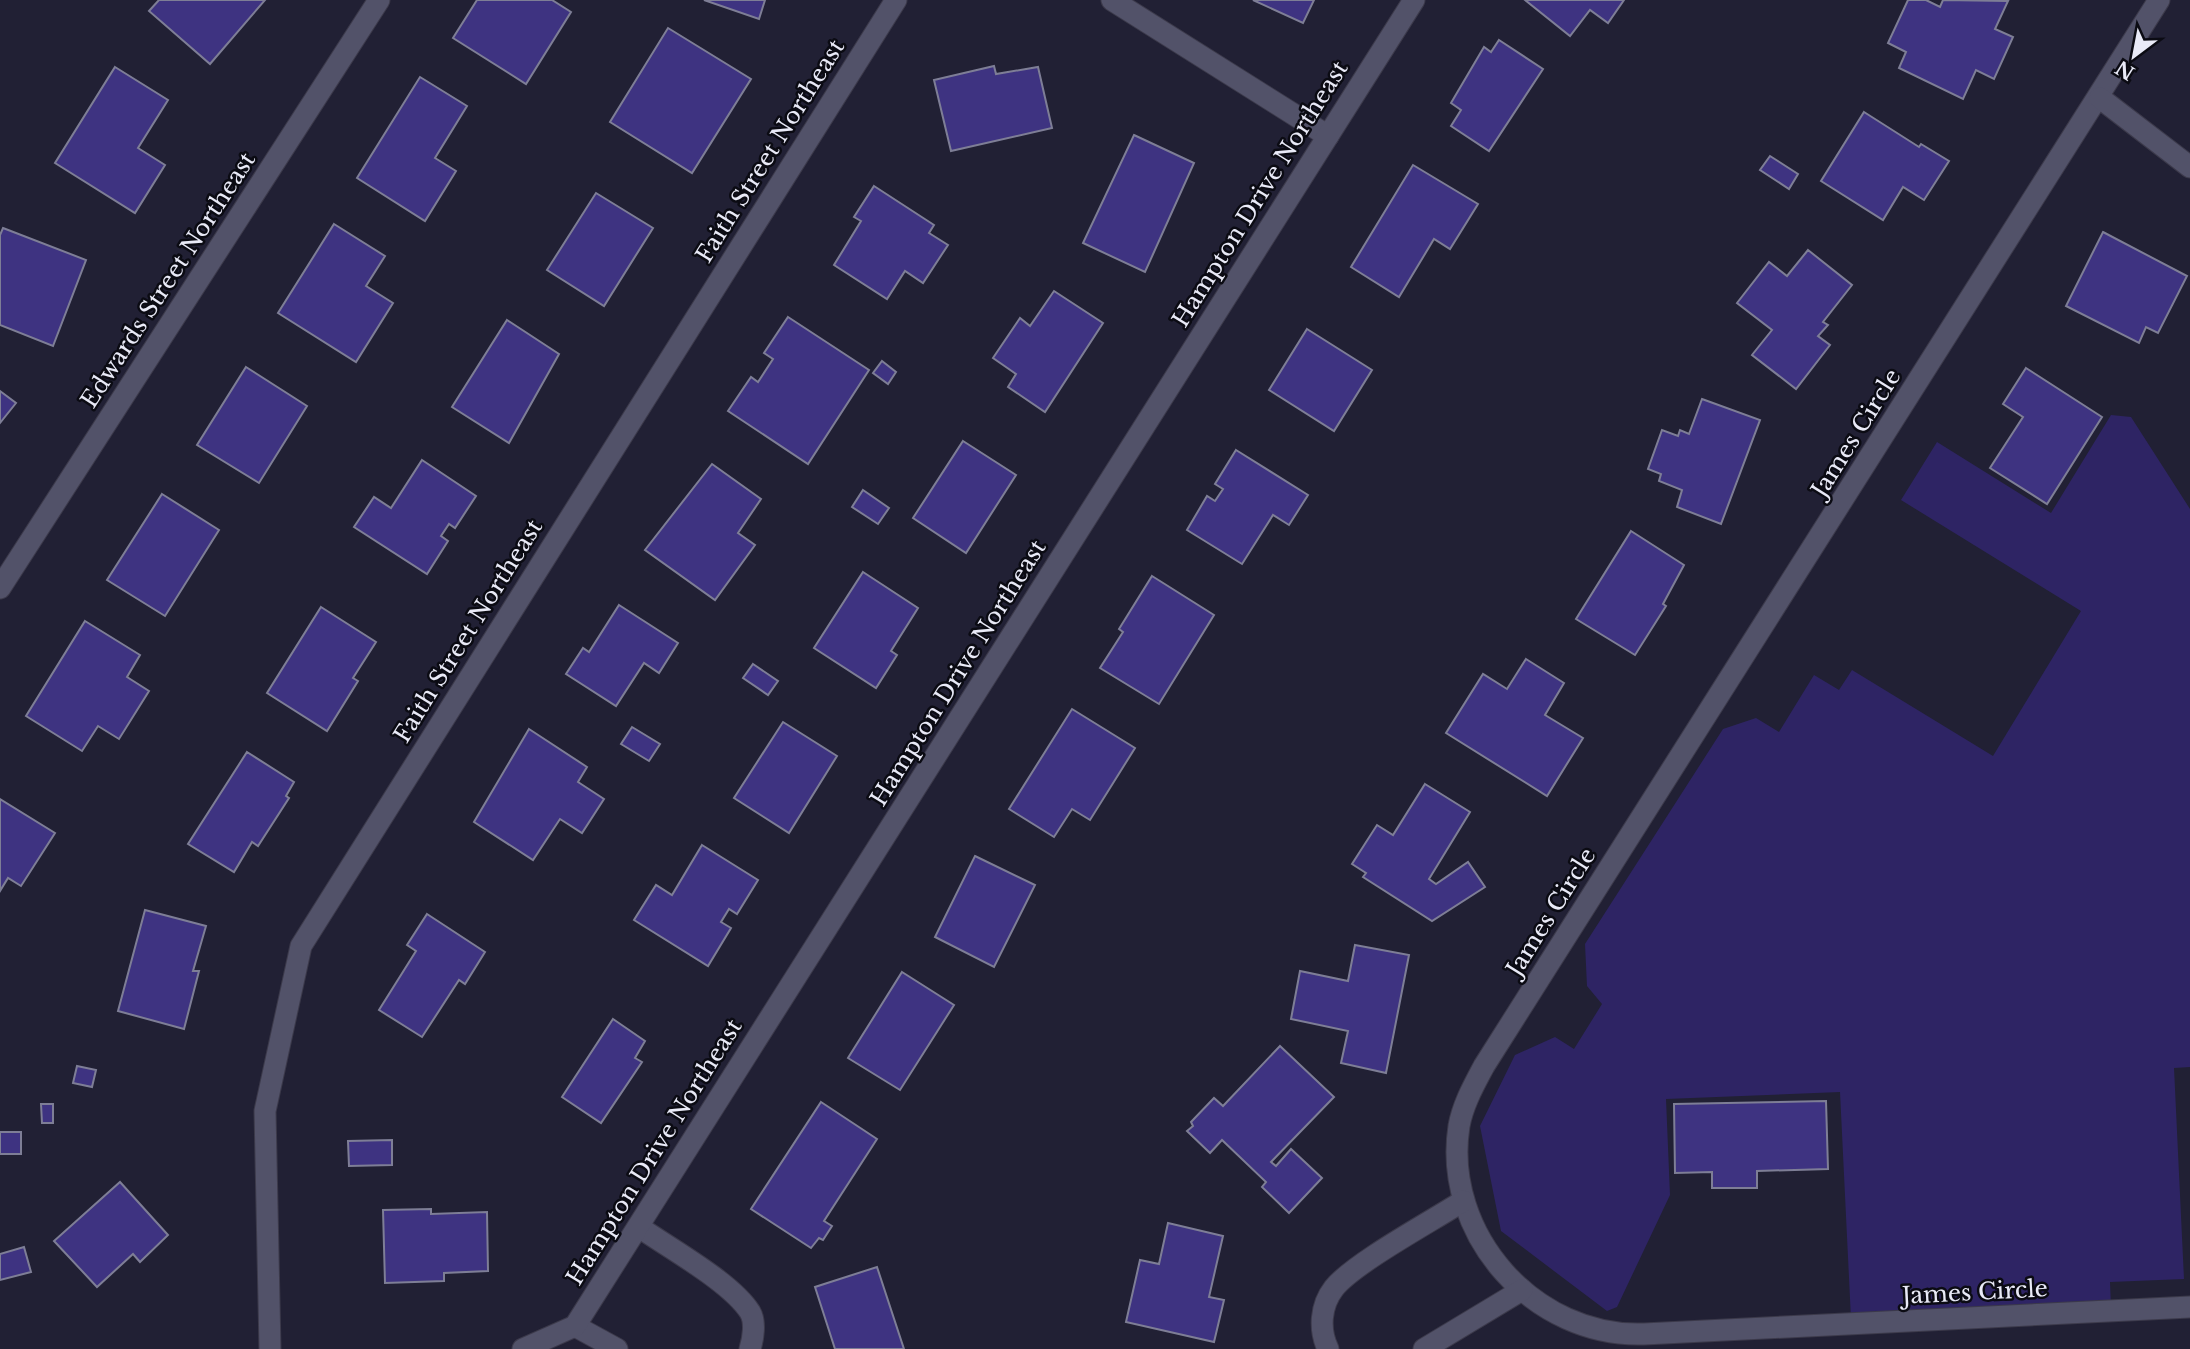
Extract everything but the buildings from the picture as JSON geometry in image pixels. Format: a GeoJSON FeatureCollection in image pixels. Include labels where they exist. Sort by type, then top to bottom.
{"type":"FeatureCollection","features":[{"type":"Feature","properties":{"kind":"street","name":"Edwards Street Northeast"},"geometry":{"type":"LineString","coordinates":[[0,588],[379,0]]}},
{"type":"Feature","properties":{"kind":"street","name":"Faith Street Northeast"},"geometry":{"type":"LineString","coordinates":[[270,1349],[265,1111],[301,946],[896,0]]}},
{"type":"Feature","properties":{"kind":"street"},"geometry":{"type":"LineString","coordinates":[[1112,0],[1328,136]]}},
{"type":"Feature","properties":{"kind":"street","name":"Hampton Drive Northeast"},"geometry":{"type":"LineString","coordinates":[[575,1326],[1414,0]]}},
{"type":"Feature","properties":{"kind":"street","name":"James Circle"},"geometry":{"type":"LineString","coordinates":[[2160,0],[1484,1066],[1467,1098],[1459,1125],[1457,1178],[1473,1228],[1489,1254],[1522,1290],[1575,1322],[1600,1332],[1627,1335],[2190,1307]]}},
{"type":"Feature","properties":{"kind":"street"},"geometry":{"type":"LineString","coordinates":[[2100,98],[2190,167]]}},
{"type":"Feature","properties":{"kind":"street"},"geometry":{"type":"LineString","coordinates":[[1328,1349],[1322,1336],[1322,1319],[1334,1288],[1352,1272],[1463,1201]]}},
{"type":"Feature","properties":{"kind":"street"},"geometry":{"type":"LineString","coordinates":[[639,1227],[735,1293],[752,1315],[753,1338],[750,1349]]}},
{"type":"Feature","properties":{"kind":"street"},"geometry":{"type":"LineString","coordinates":[[1424,1349],[1522,1290]]}},
{"type":"Feature","properties":{"kind":"street"},"geometry":{"type":"LineString","coordinates":[[523,1349],[575,1326],[617,1349]]}},
{"type":"Feature","properties":{"kind":"shaded area"},"geometry":{"type":"Polygon","coordinates":[[[2111,415],[2131,417],[2190,509],[2190,1067],[2174,1068],[2184,1279],[2110,1282],[2111,1308],[1851,1319],[1840,1092],[1666,1099],[1670,1195],[1617,1307],[1607,1311],[1501,1231],[1480,1126],[1515,1055],[1555,1037],[1574,1049],[1602,1004],[1587,986],[1585,944],[1723,729],[1756,718],[1779,732],[1814,675],[1839,690],[1852,670],[1993,756],[2081,611],[1901,500],[1937,442],[2051,513],[2111,415]]]}}]}
